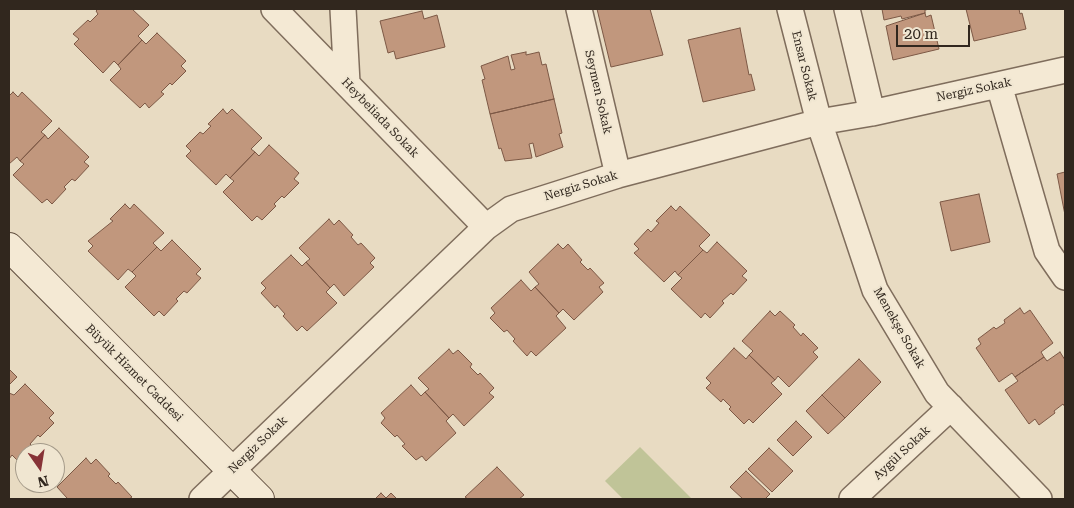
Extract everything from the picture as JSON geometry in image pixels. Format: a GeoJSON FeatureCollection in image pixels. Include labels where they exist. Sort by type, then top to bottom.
{"type":"FeatureCollection","features":[{"type":"Feature","properties":{"kind":"street","name":"Heybeliada Sokak"},"geometry":{"type":"LineString","coordinates":[[274,9],[486,227]]}},
{"type":"Feature","properties":{"kind":"street"},"geometry":{"type":"LineString","coordinates":[[344,9],[347,84]]}},
{"type":"Feature","properties":{"kind":"street","name":"Seymen Sokak"},"geometry":{"type":"LineString","coordinates":[[579,9],[618,175]]}},
{"type":"Feature","properties":{"kind":"street","name":"Ensar Sokak"},"geometry":{"type":"LineString","coordinates":[[790,9],[819,122]]}},
{"type":"Feature","properties":{"kind":"street"},"geometry":{"type":"LineString","coordinates":[[847,9],[872,113]]}},
{"type":"Feature","properties":{"kind":"street","name":"Nergiz Sokak"},"geometry":{"type":"LineString","coordinates":[[202,499],[486,227],[511,209],[618,175],[819,122],[872,113],[1065,70]]}},
{"type":"Feature","properties":{"kind":"street"},"geometry":{"type":"LineString","coordinates":[[999,85],[1047,251],[1065,278]]}},
{"type":"Feature","properties":{"kind":"street","name":"Menekşe Sokak"},"geometry":{"type":"LineString","coordinates":[[819,122],[875,290],[937,393],[1039,499]]}},
{"type":"Feature","properties":{"kind":"street","name":"Büyük Hizmet Caddesi"},"geometry":{"type":"LineString","coordinates":[[9,248],[260,499]]}},
{"type":"Feature","properties":{"kind":"street","name":"Aygül Sokak"},"geometry":{"type":"LineString","coordinates":[[852,499],[951,408]]}},
{"type":"Feature","properties":{"kind":"green space"},"geometry":{"type":"Polygon","coordinates":[[[640,447],[692,499],[623,499],[605,481],[640,447]]]}},
{"type":"Feature","properties":{"kind":"building"},"geometry":{"type":"Polygon","coordinates":[[[98,9],[132,9],[149,25],[138,36],[142,40],[118,65],[114,61],[103,73],[74,44],[79,39],[73,34],[88,20],[90,22],[98,14],[96,11],[98,9]]]}},
{"type":"Feature","properties":{"kind":"building"},"geometry":{"type":"Polygon","coordinates":[[[597,9],[650,9],[663,55],[611,67],[597,9]]]}},
{"type":"Feature","properties":{"kind":"building"},"geometry":{"type":"Polygon","coordinates":[[[882,9],[930,9],[925,10],[925,13],[902,19],[901,16],[884,20],[882,9]]]}},
{"type":"Feature","properties":{"kind":"building"},"geometry":{"type":"Polygon","coordinates":[[[966,9],[1019,9],[1020,14],[1022,13],[1026,29],[974,41],[966,9]]]}},
{"type":"Feature","properties":{"kind":"building"},"geometry":{"type":"Polygon","coordinates":[[[422,11],[424,19],[437,15],[445,47],[396,59],[394,51],[388,53],[380,21],[422,11]]]}},
{"type":"Feature","properties":{"kind":"building"},"geometry":{"type":"Polygon","coordinates":[[[925,13],[926,17],[931,15],[939,49],[893,60],[886,26],[925,13]]]}},
{"type":"Feature","properties":{"kind":"building"},"geometry":{"type":"Polygon","coordinates":[[[740,28],[749,75],[751,74],[755,90],[703,102],[688,40],[740,28]]]}},
{"type":"Feature","properties":{"kind":"building"},"geometry":{"type":"Polygon","coordinates":[[[157,33],[186,61],[181,66],[186,71],[172,85],[170,83],[161,92],[164,94],[149,108],[145,103],[140,108],[110,80],[121,69],[118,65],[142,40],[146,44],[157,33]]]}},
{"type":"Feature","properties":{"kind":"building"},"geometry":{"type":"Polygon","coordinates":[[[526,52],[526,55],[539,52],[542,65],[546,64],[554,99],[490,114],[482,80],[485,79],[481,66],[508,56],[511,70],[515,69],[511,55],[526,52]]]}},
{"type":"Feature","properties":{"kind":"building"},"geometry":{"type":"Polygon","coordinates":[[[13,92],[18,97],[22,92],[52,121],[41,132],[45,135],[20,161],[17,157],[9,164],[9,96],[13,92]]]}},
{"type":"Feature","properties":{"kind":"building"},"geometry":{"type":"Polygon","coordinates":[[[554,99],[562,133],[559,134],[563,147],[536,157],[533,143],[529,144],[532,158],[505,161],[501,148],[499,149],[490,114],[554,99]]]}},
{"type":"Feature","properties":{"kind":"building"},"geometry":{"type":"Polygon","coordinates":[[[223,109],[227,114],[232,109],[262,138],[251,149],[255,152],[230,178],[226,174],[216,185],[186,156],[191,151],[186,146],[200,132],[203,134],[211,126],[208,124],[223,109]]]}},
{"type":"Feature","properties":{"kind":"building"},"geometry":{"type":"Polygon","coordinates":[[[59,128],[89,157],[84,162],[89,166],[75,181],[72,179],[64,187],[66,189],[52,204],[47,199],[42,203],[13,175],[24,164],[20,161],[45,135],[48,139],[59,128]]]}},
{"type":"Feature","properties":{"kind":"building"},"geometry":{"type":"Polygon","coordinates":[[[269,145],[299,173],[294,179],[299,183],[284,198],[282,196],[274,204],[276,206],[262,220],[257,216],[252,221],[223,192],[234,181],[230,178],[255,152],[259,156],[269,145]]]}},
{"type":"Feature","properties":{"kind":"building"},"geometry":{"type":"Polygon","coordinates":[[[1065,172],[1065,215],[1057,174],[1065,172]]]}},
{"type":"Feature","properties":{"kind":"building"},"geometry":{"type":"Polygon","coordinates":[[[979,194],[990,242],[951,251],[940,202],[979,194]]]}},
{"type":"Feature","properties":{"kind":"building"},"geometry":{"type":"Polygon","coordinates":[[[125,204],[130,209],[134,204],[164,233],[153,243],[157,247],[132,272],[128,269],[118,280],[88,251],[93,246],[88,241],[113,221],[110,219],[125,204]]]}},
{"type":"Feature","properties":{"kind":"building"},"geometry":{"type":"Polygon","coordinates":[[[671,206],[676,211],[680,206],[710,235],[699,246],[703,250],[678,275],[675,271],[664,282],[634,253],[639,249],[634,244],[648,229],[651,232],[659,223],[656,221],[671,206]]]}},
{"type":"Feature","properties":{"kind":"building"},"geometry":{"type":"Polygon","coordinates":[[[329,219],[334,225],[339,220],[353,235],[351,237],[358,245],[361,243],[375,258],[370,263],[374,267],[344,296],[334,284],[330,288],[306,262],[310,259],[299,248],[329,219]]]}},
{"type":"Feature","properties":{"kind":"building"},"geometry":{"type":"Polygon","coordinates":[[[172,240],[201,269],[196,274],[201,278],[187,293],[184,291],[176,299],[178,301],[164,316],[159,311],[154,316],[125,287],[136,276],[132,272],[157,247],[161,251],[172,240]]]}},
{"type":"Feature","properties":{"kind":"building"},"geometry":{"type":"Polygon","coordinates":[[[717,242],[747,271],[742,276],[747,280],[733,295],[731,293],[722,301],[724,303],[710,318],[705,313],[701,318],[671,289],[682,278],[678,275],[703,250],[707,253],[717,242]]]}},
{"type":"Feature","properties":{"kind":"building"},"geometry":{"type":"Polygon","coordinates":[[[558,244],[563,249],[568,244],[582,260],[580,262],[588,270],[590,268],[604,283],[599,287],[603,292],[574,320],[563,309],[559,313],[535,287],[539,284],[529,272],[558,244]]]}},
{"type":"Feature","properties":{"kind":"building"},"geometry":{"type":"Polygon","coordinates":[[[291,255],[302,266],[306,262],[330,288],[326,292],[337,303],[307,331],[302,326],[297,331],[283,316],[285,314],[277,305],[275,308],[261,293],[266,288],[261,283],[291,255]]]}},
{"type":"Feature","properties":{"kind":"building"},"geometry":{"type":"Polygon","coordinates":[[[521,280],[531,291],[535,287],[559,313],[556,316],[566,328],[536,356],[531,351],[527,356],[513,341],[515,339],[507,330],[504,332],[490,318],[495,313],[491,308],[521,280]]]}},
{"type":"Feature","properties":{"kind":"building"},"geometry":{"type":"Polygon","coordinates":[[[1020,308],[1024,314],[1030,310],[1053,343],[1041,352],[1044,357],[1015,377],[1012,373],[999,382],[976,348],[981,344],[978,339],[994,327],[996,329],[1005,323],[1004,320],[1020,308]]]}},
{"type":"Feature","properties":{"kind":"building"},"geometry":{"type":"Polygon","coordinates":[[[770,311],[775,316],[780,311],[795,325],[793,327],[801,336],[803,333],[818,348],[813,352],[818,357],[789,387],[778,376],[775,380],[749,355],[753,351],[742,341],[770,311]]]}},
{"type":"Feature","properties":{"kind":"building"},"geometry":{"type":"Polygon","coordinates":[[[734,348],[746,359],[749,355],[775,380],[771,383],[782,394],[753,423],[749,419],[744,424],[729,409],[731,407],[723,399],[721,402],[706,388],[711,383],[706,378],[734,348]]]}},
{"type":"Feature","properties":{"kind":"building"},"geometry":{"type":"Polygon","coordinates":[[[449,349],[453,354],[458,350],[472,364],[470,367],[478,375],[480,373],[494,388],[489,393],[494,397],[464,426],[453,414],[449,418],[425,392],[429,389],[418,378],[449,349]]]}},
{"type":"Feature","properties":{"kind":"building"},"geometry":{"type":"Polygon","coordinates":[[[1060,352],[1065,360],[1065,407],[1063,404],[1054,411],[1055,413],[1039,425],[1035,419],[1029,424],[1005,390],[1018,381],[1015,377],[1044,357],[1047,361],[1060,352]]]}},
{"type":"Feature","properties":{"kind":"building"},"geometry":{"type":"Polygon","coordinates":[[[859,359],[881,382],[845,418],[822,395],[859,359]]]}},
{"type":"Feature","properties":{"kind":"building"},"geometry":{"type":"Polygon","coordinates":[[[9,369],[17,377],[9,385],[9,369]]]}},
{"type":"Feature","properties":{"kind":"building"},"geometry":{"type":"Polygon","coordinates":[[[25,384],[54,413],[49,418],[54,423],[31,443],[15,443],[15,458],[12,455],[9,459],[9,393],[14,395],[25,384]]]}},
{"type":"Feature","properties":{"kind":"building"},"geometry":{"type":"Polygon","coordinates":[[[411,385],[421,396],[425,392],[449,418],[446,421],[456,433],[426,461],[422,456],[416,460],[402,446],[405,444],[397,435],[395,437],[381,423],[385,418],[381,413],[411,385]]]}},
{"type":"Feature","properties":{"kind":"building"},"geometry":{"type":"Polygon","coordinates":[[[822,395],[845,418],[828,434],[806,411],[822,395]]]}},
{"type":"Feature","properties":{"kind":"building"},"geometry":{"type":"Polygon","coordinates":[[[796,421],[812,437],[793,456],[777,440],[796,421]]]}},
{"type":"Feature","properties":{"kind":"building"},"geometry":{"type":"Polygon","coordinates":[[[769,448],[793,471],[772,492],[748,469],[769,448]]]}},
{"type":"Feature","properties":{"kind":"building"},"geometry":{"type":"Polygon","coordinates":[[[86,458],[91,464],[96,459],[110,474],[108,476],[116,484],[118,482],[132,497],[129,499],[66,499],[62,493],[65,493],[65,479],[86,458]]]}},
{"type":"Feature","properties":{"kind":"building"},"geometry":{"type":"Polygon","coordinates":[[[497,467],[524,495],[519,499],[468,499],[465,497],[497,467]]]}},
{"type":"Feature","properties":{"kind":"building"},"geometry":{"type":"Polygon","coordinates":[[[746,471],[770,494],[765,499],[743,499],[730,487],[746,471]]]}},
{"type":"Feature","properties":{"kind":"building"},"geometry":{"type":"Polygon","coordinates":[[[381,493],[386,498],[391,493],[397,499],[375,499],[381,493]]]}}]}
